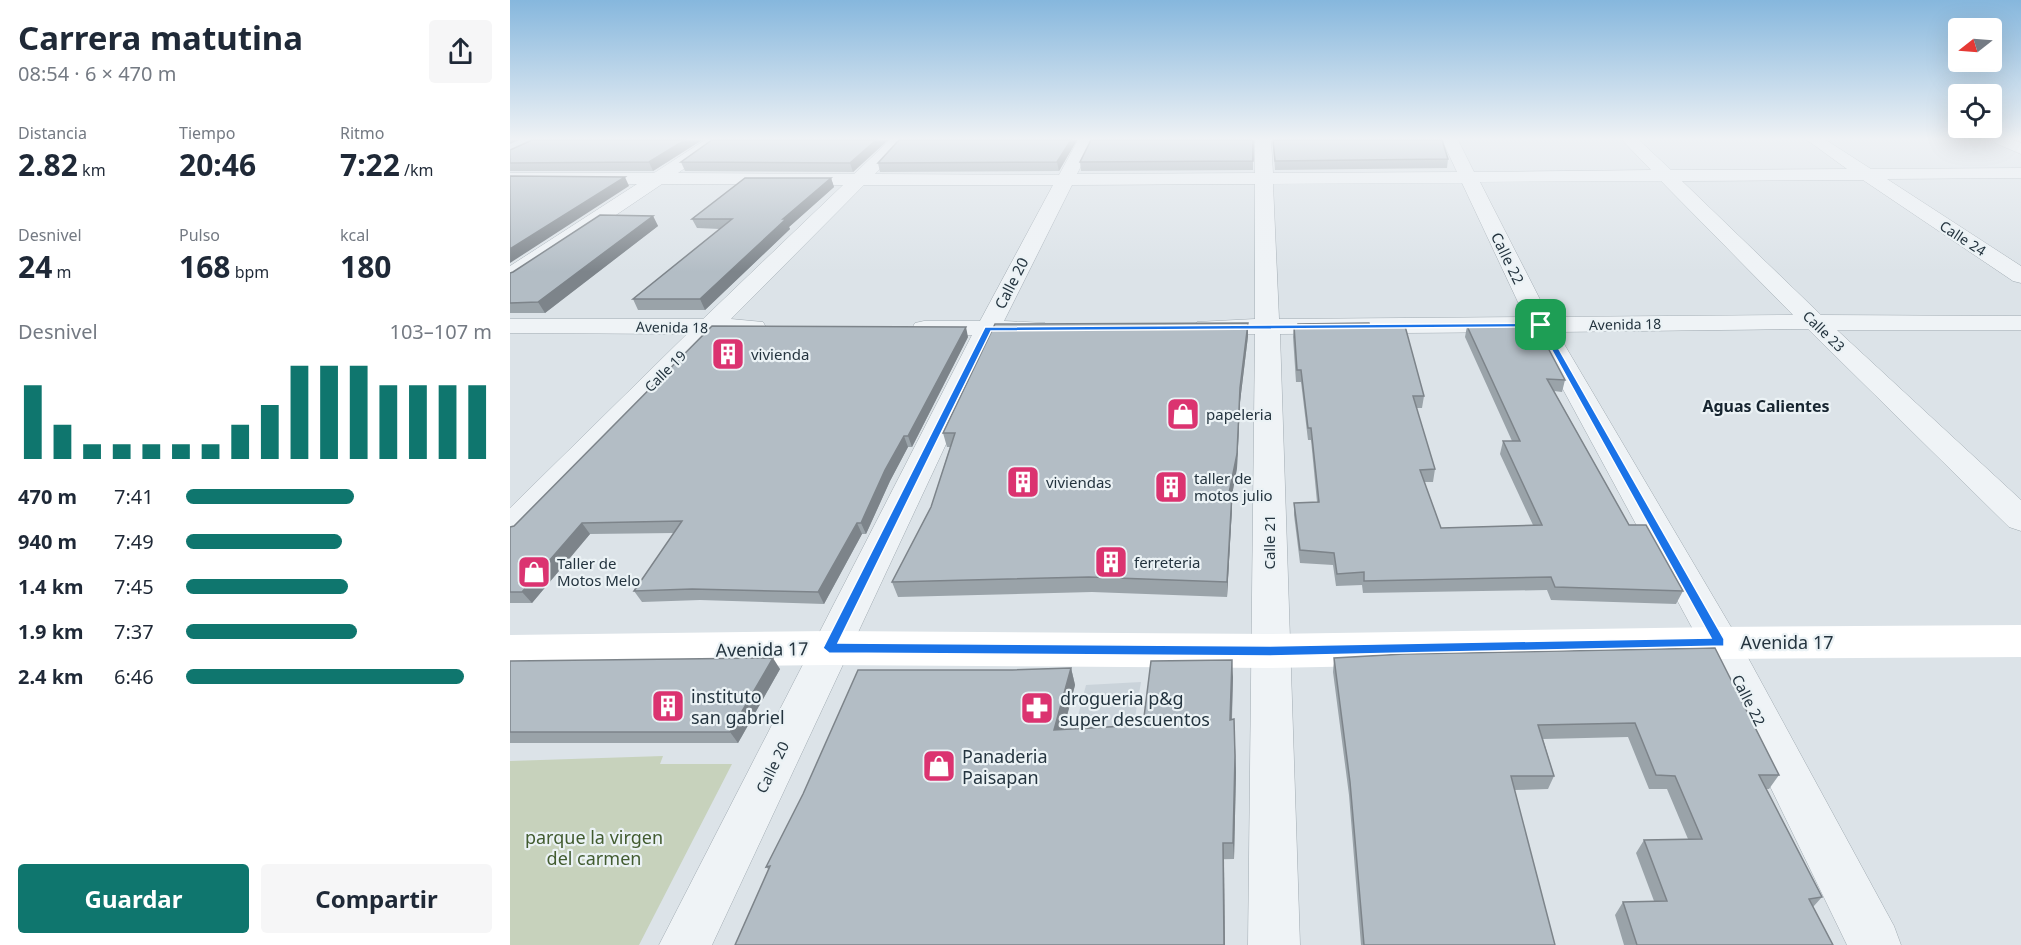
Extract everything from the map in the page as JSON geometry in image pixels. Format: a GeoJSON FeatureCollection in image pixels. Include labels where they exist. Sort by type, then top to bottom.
{"type":"FeatureCollection","features":[{"type":"Feature","properties":{"kind":"street"},"geometry":{"type":"LineString","coordinates":[[510,276],[650,184]]}},
{"type":"Feature","properties":{"kind":"street","name":"Calle 19"},"geometry":{"type":"LineString","coordinates":[[510,528],[854,184]]}},
{"type":"Feature","properties":{"kind":"street","name":"Calle 20"},"geometry":{"type":"LineString","coordinates":[[686,945],[829,648],[1062,184]]}},
{"type":"Feature","properties":{"kind":"street","name":"Calle 21"},"geometry":{"type":"LineString","coordinates":[[1264,184],[1269,326],[1270,651],[1275,945]]}},
{"type":"Feature","properties":{"kind":"street","name":"Calle 22"},"geometry":{"type":"LineString","coordinates":[[1472,184],[1541,325],[1720,643],[1875,945]]}},
{"type":"Feature","properties":{"kind":"street","name":"Calle 23"},"geometry":{"type":"LineString","coordinates":[[1674,184],[1814,322],[2021,519]]}},
{"type":"Feature","properties":{"kind":"street","name":"Calle 24"},"geometry":{"type":"LineString","coordinates":[[1882,184],[2021,276]]}},
{"type":"Feature","properties":{"kind":"street","name":"Avenida 18"},"geometry":{"type":"LineString","coordinates":[[1187,327],[2021,322]]}},
{"type":"Feature","properties":{"kind":"street","name":"Avenida 18"},"geometry":{"type":"LineString","coordinates":[[510,326],[779,327]]}},
{"type":"Feature","properties":{"kind":"street"},"geometry":{"type":"LineString","coordinates":[[907,328],[1058,328]]}},
{"type":"Feature","properties":{"kind":"street","name":"Avenida 17"},"geometry":{"type":"LineString","coordinates":[[510,652],[829,648],[1270,651],[1720,643],[2021,641]]}},
{"type":"Feature","properties":{"kind":"shaded area"},"geometry":{"type":"Polygon","coordinates":[[[1141,682],[1133,729],[1073,735],[1086,685],[1141,682]]]}},
{"type":"Feature","properties":{"kind":"green space","name":"parque la virgen del carmen"},"geometry":{"type":"Polygon","coordinates":[[[663,756],[660,764],[732,764],[639,945],[510,945],[510,761],[663,756]]]}},
{"type":"Feature","properties":{"kind":"building"},"geometry":{"type":"Polygon","coordinates":[[[510,184],[614,184],[510,249],[510,184]]]}},
{"type":"Feature","properties":{"kind":"building"},"geometry":{"type":"Polygon","coordinates":[[[737,184],[824,184],[783,219],[786,219],[700,299],[633,299],[732,219],[692,219],[737,184]]]}},
{"type":"Feature","properties":{"kind":"building"},"geometry":{"type":"Polygon","coordinates":[[[600,215],[653,216],[538,302],[510,303],[510,273],[600,215]]]}},
{"type":"Feature","properties":{"kind":"building"},"geometry":{"type":"Polygon","coordinates":[[[1248,323],[1240,388],[1237,454],[1229,493],[1232,493],[1227,582],[1089,577],[892,582],[931,507],[955,433],[943,433],[995,324],[1248,323]]]}},
{"type":"Feature","properties":{"kind":"building"},"geometry":{"type":"Polygon","coordinates":[[[1369,323],[1370,326],[1405,326],[1424,396],[1413,396],[1435,469],[1420,470],[1441,528],[1542,525],[1503,441],[1520,441],[1467,326],[1529,324],[1542,347],[1547,346],[1565,380],[1547,379],[1629,525],[1646,525],[1683,591],[1555,587],[1551,577],[1364,581],[1364,572],[1337,574],[1334,553],[1300,550],[1294,503],[1319,502],[1311,428],[1308,428],[1301,370],[1297,370],[1294,326],[1298,324],[1369,323]]]}},
{"type":"Feature","properties":{"kind":"building"},"geometry":{"type":"Polygon","coordinates":[[[712,326],[966,327],[908,436],[904,436],[885,470],[861,523],[857,523],[818,592],[692,589],[634,591],[682,521],[582,523],[522,592],[510,592],[510,527],[514,526],[712,326]]]}},
{"type":"Feature","properties":{"kind":"building"},"geometry":{"type":"Polygon","coordinates":[[[1715,648],[1779,775],[1759,775],[1822,897],[1809,899],[1833,945],[1637,945],[1623,902],[1667,901],[1644,840],[1702,839],[1675,776],[1656,775],[1635,723],[1538,725],[1554,776],[1511,776],[1555,945],[1364,945],[1350,782],[1334,658],[1404,654],[1715,648]]]}},
{"type":"Feature","properties":{"kind":"building","name":"instituto san gabriel"},"geometry":{"type":"Polygon","coordinates":[[[773,658],[730,732],[510,732],[510,661],[773,658]]]}},
{"type":"Feature","properties":{"kind":"building"},"geometry":{"type":"Polygon","coordinates":[[[1232,660],[1230,720],[1234,719],[1235,756],[1233,843],[1223,843],[1224,945],[735,945],[770,866],[766,867],[803,794],[858,670],[1071,668],[1054,730],[1143,725],[1151,661],[1232,660]]]}},
{"type":"Feature","properties":{"kind":"place","name":"vivienda"},"geometry":{"type":"Point","coordinates":[728,354]}},
{"type":"Feature","properties":{"kind":"place","name":"papeleria"},"geometry":{"type":"Point","coordinates":[1183,414]}},
{"type":"Feature","properties":{"kind":"place","name":"viviendas"},"geometry":{"type":"Point","coordinates":[1023,482]}},
{"type":"Feature","properties":{"kind":"place","name":"taller de motos julio"},"geometry":{"type":"Point","coordinates":[1171,487]}},
{"type":"Feature","properties":{"kind":"place","name":"ferreteria"},"geometry":{"type":"Point","coordinates":[1111,562]}},
{"type":"Feature","properties":{"kind":"place","name":"Taller de Motos Melo"},"geometry":{"type":"Point","coordinates":[534,572]}},
{"type":"Feature","properties":{"kind":"place","name":"instituto san gabriel"},"geometry":{"type":"Point","coordinates":[668,706]}},
{"type":"Feature","properties":{"kind":"place","name":"drogueria p&g super descuentos"},"geometry":{"type":"Point","coordinates":[1037,708]}},
{"type":"Feature","properties":{"kind":"place","name":"Panaderia Paisapan"},"geometry":{"type":"Point","coordinates":[939,766]}},
{"type":"Feature","properties":{"kind":"district","name":"Aguas Calientes"},"geometry":{"type":"Point","coordinates":[1766,406]}},
{"type":"Feature","properties":{"kind":"route"},"geometry":{"type":"LineString","coordinates":[[1541,325],[1720,643],[1270,651],[829,648],[988,328],[1541,325]]}}]}
